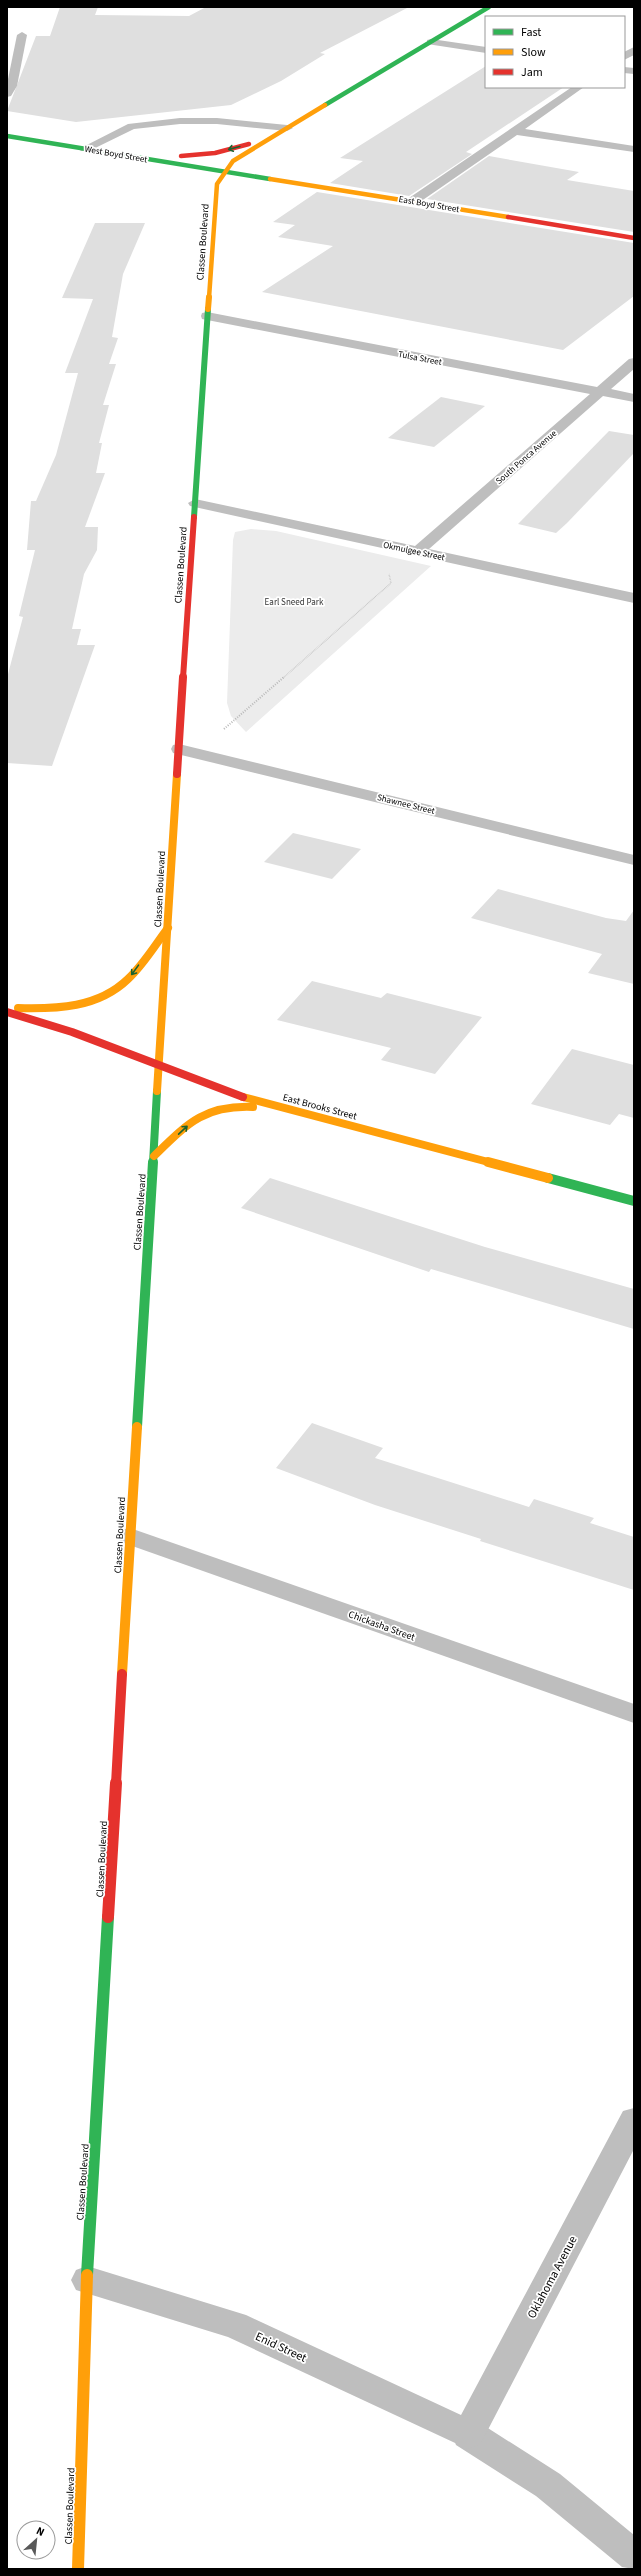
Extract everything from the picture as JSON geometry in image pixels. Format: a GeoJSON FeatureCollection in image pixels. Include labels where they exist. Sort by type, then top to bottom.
{"type":"FeatureCollection","features":[{"type":"Feature","properties":{"kind":"main road","name":"Classen Boulevard"},"geometry":{"type":"LineString","coordinates":[[78,2569],[87,2280],[130,1536],[154,1156],[158,1067],[206,316],[214,252],[217,184],[224,171],[233,161],[489,7]]}},
{"type":"Feature","properties":{"kind":"main road","name":"West Boyd Street"},"geometry":{"type":"LineString","coordinates":[[7,136],[224,171]]}},
{"type":"Feature","properties":{"kind":"main road"},"geometry":{"type":"LineString","coordinates":[[118,154],[197,156],[271,138]]}},
{"type":"Feature","properties":{"kind":"main road","name":"East Boyd Street"},"geometry":{"type":"LineString","coordinates":[[224,171],[634,238]]}},
{"type":"Feature","properties":{"kind":"main road"},"geometry":{"type":"LineString","coordinates":[[7,1007],[36,1009],[80,1004],[106,996],[122,985],[134,972],[168,928]]}},
{"type":"Feature","properties":{"kind":"main road","name":"East Brooks Street"},"geometry":{"type":"LineString","coordinates":[[7,1012],[72,1032],[158,1067],[226,1092],[634,1201]]}},
{"type":"Feature","properties":{"kind":"main road"},"geometry":{"type":"LineString","coordinates":[[154,1156],[198,1115],[207,1110],[238,1105],[294,1110]]}},
{"type":"Feature","properties":{"kind":"street"},"geometry":{"type":"LineString","coordinates":[[7,94],[12,86],[22,35]]}},
{"type":"Feature","properties":{"kind":"street"},"geometry":{"type":"LineString","coordinates":[[431,42],[485,50]]}},
{"type":"Feature","properties":{"kind":"street"},"geometry":{"type":"LineString","coordinates":[[625,55],[634,50]]}},
{"type":"Feature","properties":{"kind":"street"},"geometry":{"type":"LineString","coordinates":[[413,201],[578,88]]}},
{"type":"Feature","properties":{"kind":"street"},"geometry":{"type":"LineString","coordinates":[[85,149],[132,126],[180,121],[217,121],[287,128]]}},
{"type":"Feature","properties":{"kind":"street"},"geometry":{"type":"LineString","coordinates":[[516,131],[634,149]]}},
{"type":"Feature","properties":{"kind":"street","name":"Tulsa Street"},"geometry":{"type":"LineString","coordinates":[[206,316],[634,398]]}},
{"type":"Feature","properties":{"kind":"street","name":"South Ponca Avenue"},"geometry":{"type":"LineString","coordinates":[[412,550],[634,362]]}},
{"type":"Feature","properties":{"kind":"street","name":"Okmulgee Street"},"geometry":{"type":"LineString","coordinates":[[195,503],[634,598]]}},
{"type":"Feature","properties":{"kind":"street","name":"Shawnee Street"},"geometry":{"type":"LineString","coordinates":[[179,742],[634,860]]}},
{"type":"Feature","properties":{"kind":"street","name":"Chickasha Street"},"geometry":{"type":"LineString","coordinates":[[130,1536],[634,1714]]}},
{"type":"Feature","properties":{"kind":"street","name":"Oklahoma Avenue"},"geometry":{"type":"LineString","coordinates":[[468,2434],[499,2378],[634,2120]]}},
{"type":"Feature","properties":{"kind":"street","name":"Enid Street"},"geometry":{"type":"LineString","coordinates":[[87,2280],[235,2325],[468,2434],[548,2485],[634,2556]]}},
{"type":"Feature","properties":{"kind":"path"},"geometry":{"type":"LineString","coordinates":[[179,742],[225,729],[391,583],[388,565],[412,550]]}},
{"type":"Feature","properties":{"kind":"green space","name":"Earl Sneed Park"},"geometry":{"type":"Polygon","coordinates":[[[251,529],[276,531],[431,566],[246,732],[231,716],[227,703],[233,540],[235,532],[251,529]]]}},
{"type":"Feature","properties":{"kind":"building"},"geometry":{"type":"Polygon","coordinates":[[[60,7],[98,7],[95,15],[189,16],[206,7],[409,7],[320,53],[325,54],[281,81],[231,105],[76,122],[7,111],[36,36],[50,36],[60,7]]]}},
{"type":"Feature","properties":{"kind":"building"},"geometry":{"type":"Polygon","coordinates":[[[485,67],[485,88],[562,88],[466,152],[472,154],[409,196],[330,183],[363,161],[340,158],[485,67]]]}},
{"type":"Feature","properties":{"kind":"building"},"geometry":{"type":"Polygon","coordinates":[[[489,156],[579,172],[567,180],[634,191],[634,232],[427,199],[489,156]]]}},
{"type":"Feature","properties":{"kind":"building"},"geometry":{"type":"Polygon","coordinates":[[[317,192],[634,243],[634,296],[563,350],[262,292],[333,246],[278,237],[295,225],[273,222],[317,192]]]}},
{"type":"Feature","properties":{"kind":"building"},"geometry":{"type":"Polygon","coordinates":[[[95,223],[145,223],[123,274],[112,337],[118,338],[109,364],[116,364],[103,405],[109,405],[99,443],[102,443],[96,473],[105,473],[85,527],[98,527],[97,550],[84,574],[72,629],[81,629],[77,645],[95,645],[52,766],[7,763],[7,678],[23,617],[19,616],[35,550],[27,550],[31,501],[36,501],[56,455],[78,373],[65,373],[93,299],[62,298],[95,223]]]}},
{"type":"Feature","properties":{"kind":"building"},"geometry":{"type":"Polygon","coordinates":[[[441,397],[485,406],[434,447],[388,438],[441,397]]]}},
{"type":"Feature","properties":{"kind":"building"},"geometry":{"type":"Polygon","coordinates":[[[609,431],[634,435],[634,453],[567,523],[556,533],[518,524],[609,431]]]}},
{"type":"Feature","properties":{"kind":"building"},"geometry":{"type":"Polygon","coordinates":[[[293,833],[361,849],[332,879],[264,862],[293,833]]]}},
{"type":"Feature","properties":{"kind":"building"},"geometry":{"type":"Polygon","coordinates":[[[498,889],[606,918],[626,921],[634,910],[634,984],[588,973],[602,954],[471,918],[498,889]]]}},
{"type":"Feature","properties":{"kind":"building"},"geometry":{"type":"Polygon","coordinates":[[[312,981],[381,998],[387,993],[482,1017],[435,1074],[381,1060],[391,1048],[277,1020],[312,981]]]}},
{"type":"Feature","properties":{"kind":"building"},"geometry":{"type":"Polygon","coordinates":[[[572,1049],[634,1065],[634,1118],[619,1114],[610,1125],[531,1104],[572,1049]]]}},
{"type":"Feature","properties":{"kind":"building"},"geometry":{"type":"Polygon","coordinates":[[[270,1178],[485,1247],[634,1289],[634,1329],[431,1269],[429,1272],[241,1208],[270,1178]]]}},
{"type":"Feature","properties":{"kind":"building"},"geometry":{"type":"Polygon","coordinates":[[[312,1423],[383,1448],[375,1458],[529,1507],[534,1499],[594,1518],[590,1523],[634,1537],[634,1590],[480,1541],[481,1539],[375,1505],[276,1468],[312,1423]]]}},
{"type":"Feature","properties":{"kind":"traffic: fast"},"geometry":{"type":"LineString","coordinates":[[325,105],[489,7]]}},
{"type":"Feature","properties":{"kind":"traffic: fast"},"geometry":{"type":"LineString","coordinates":[[7,136],[270,179]]}},
{"type":"Feature","properties":{"kind":"traffic: fast"},"geometry":{"type":"LineString","coordinates":[[194,517],[208,309]]}},
{"type":"Feature","properties":{"kind":"traffic: fast"},"geometry":{"type":"LineString","coordinates":[[137,1427],[157,1091]]}},
{"type":"Feature","properties":{"kind":"traffic: fast"},"geometry":{"type":"LineString","coordinates":[[548,1178],[634,1201]]}},
{"type":"Feature","properties":{"kind":"traffic: fast"},"geometry":{"type":"LineString","coordinates":[[87,2275],[108,1917]]}},
{"type":"Feature","properties":{"kind":"traffic: slow"},"geometry":{"type":"LineString","coordinates":[[208,309],[214,252],[217,184],[233,161],[325,105]]}},
{"type":"Feature","properties":{"kind":"traffic: slow"},"geometry":{"type":"LineString","coordinates":[[270,179],[508,217]]}},
{"type":"Feature","properties":{"kind":"traffic: slow"},"geometry":{"type":"LineString","coordinates":[[157,1091],[177,774]]}},
{"type":"Feature","properties":{"kind":"traffic: slow"},"geometry":{"type":"LineString","coordinates":[[18,1008],[32,1009],[77,1005],[104,996],[117,989],[128,979],[144,961],[168,928]]}},
{"type":"Feature","properties":{"kind":"traffic: slow"},"geometry":{"type":"LineString","coordinates":[[243,1097],[548,1178]]}},
{"type":"Feature","properties":{"kind":"traffic: slow"},"geometry":{"type":"LineString","coordinates":[[154,1156],[197,1117],[221,1108],[235,1106],[253,1107]]}},
{"type":"Feature","properties":{"kind":"traffic: slow"},"geometry":{"type":"LineString","coordinates":[[122,1674],[137,1427]]}},
{"type":"Feature","properties":{"kind":"traffic: slow"},"geometry":{"type":"LineString","coordinates":[[78,2569],[87,2275]]}},
{"type":"Feature","properties":{"kind":"traffic: jam"},"geometry":{"type":"LineString","coordinates":[[181,156],[215,153],[249,144]]}},
{"type":"Feature","properties":{"kind":"traffic: jam"},"geometry":{"type":"LineString","coordinates":[[508,217],[634,238]]}},
{"type":"Feature","properties":{"kind":"traffic: jam"},"geometry":{"type":"LineString","coordinates":[[177,774],[194,517]]}},
{"type":"Feature","properties":{"kind":"traffic: jam"},"geometry":{"type":"LineString","coordinates":[[7,1012],[72,1032],[243,1097]]}},
{"type":"Feature","properties":{"kind":"traffic: jam"},"geometry":{"type":"LineString","coordinates":[[108,1917],[122,1674]]}}]}
